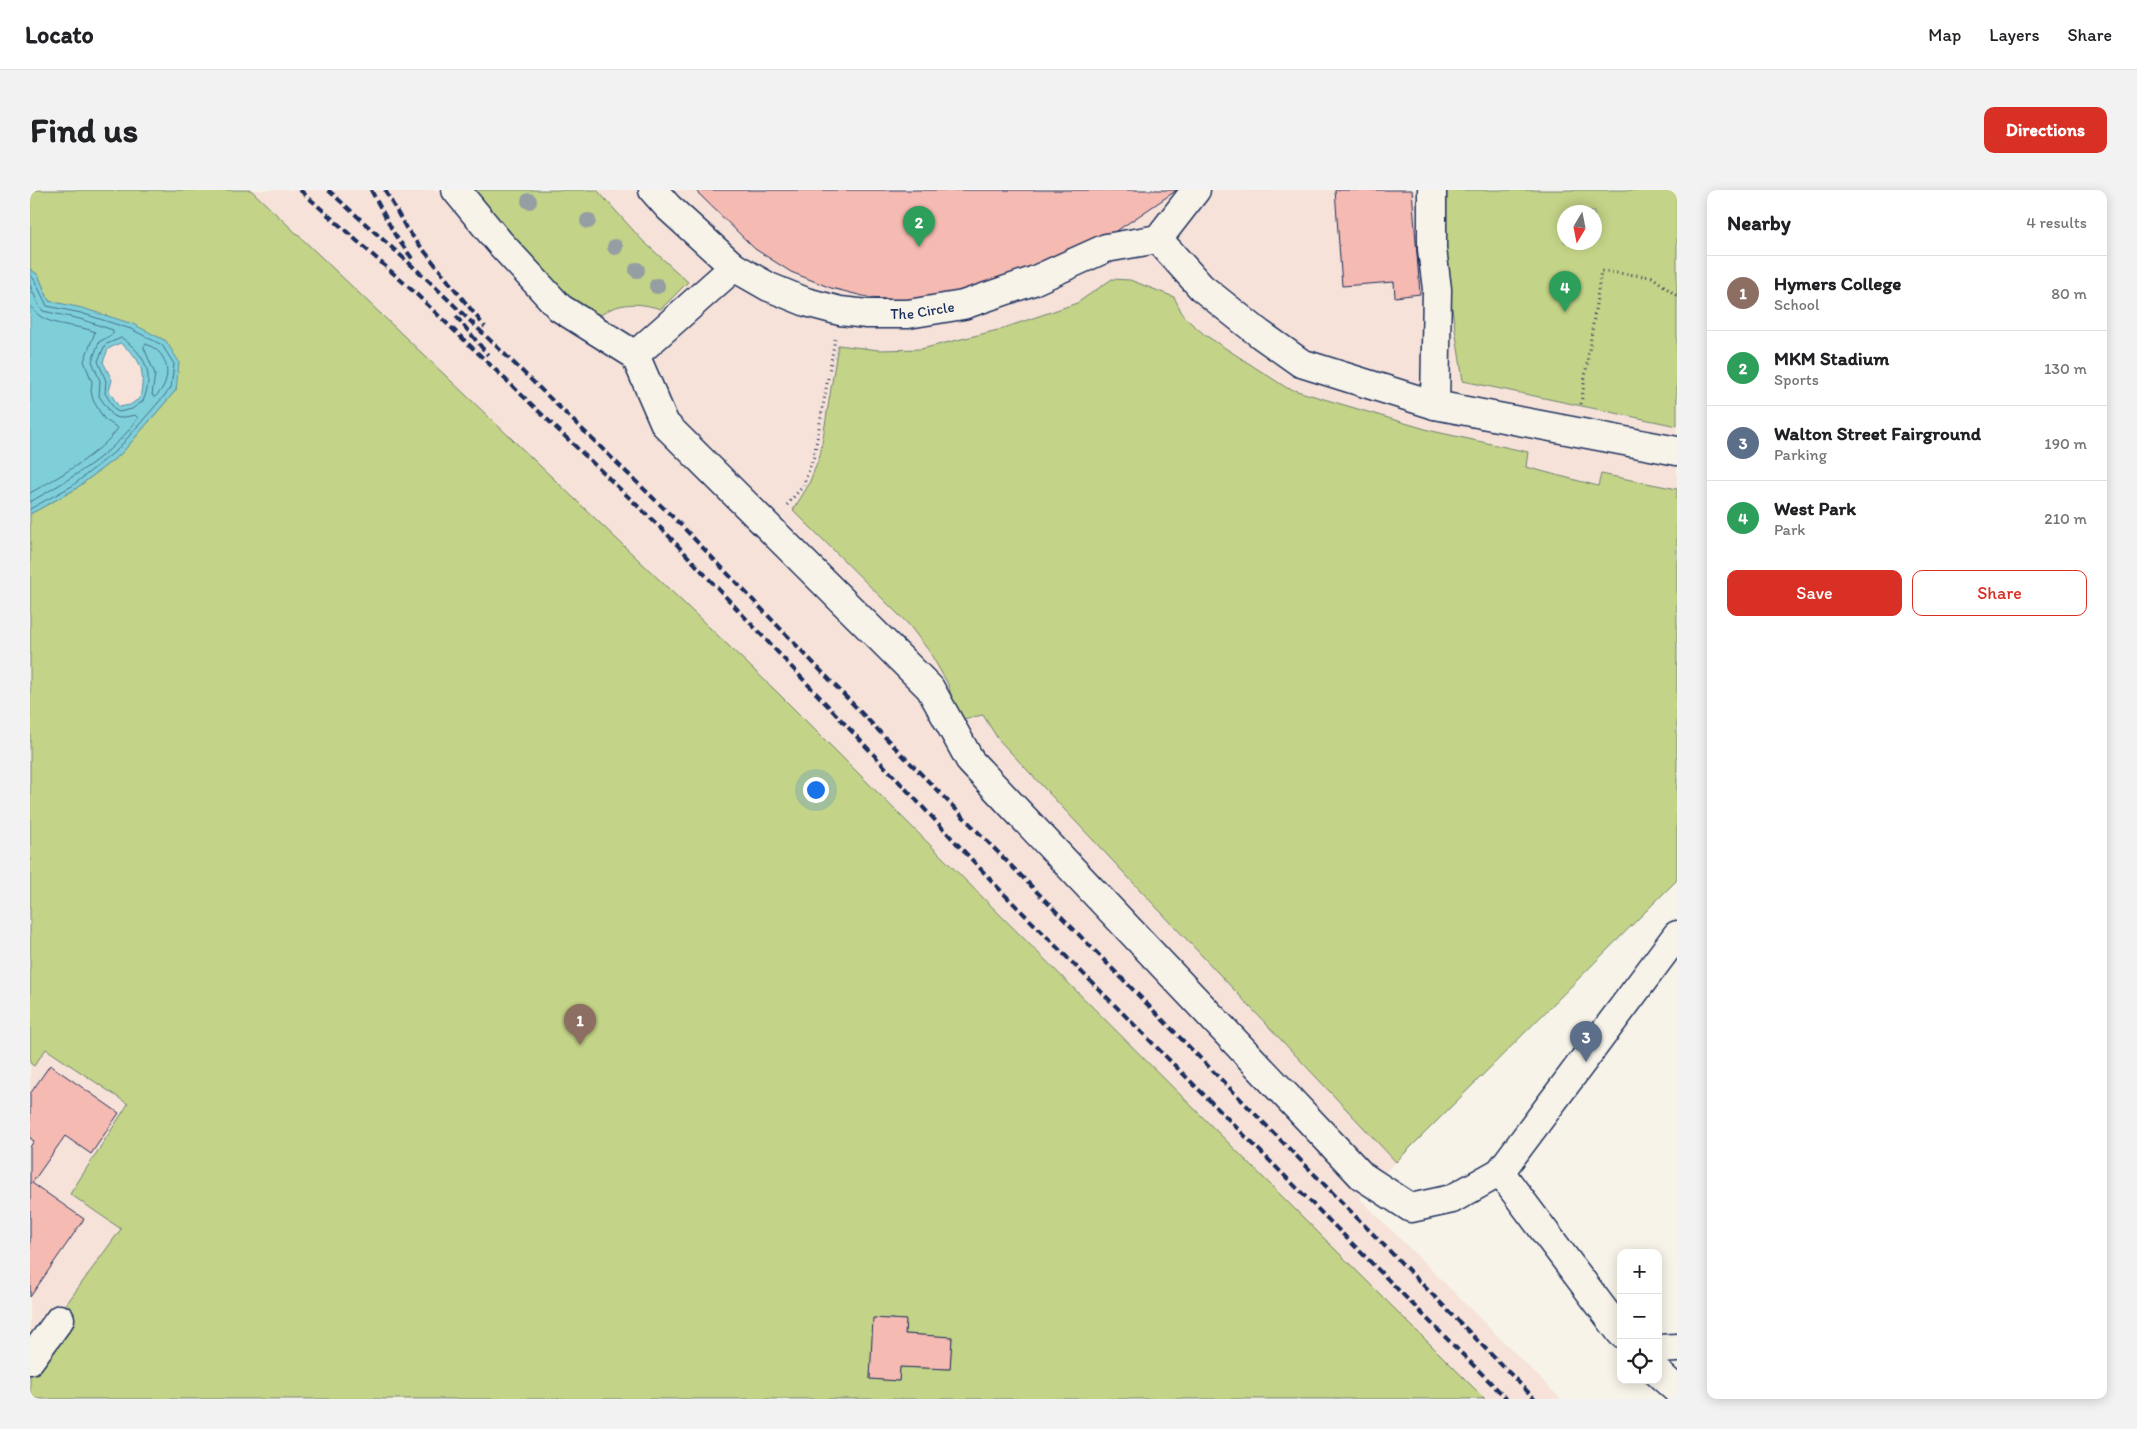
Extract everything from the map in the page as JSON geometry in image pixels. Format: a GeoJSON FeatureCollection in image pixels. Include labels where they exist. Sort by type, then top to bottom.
{"type":"FeatureCollection","features":[{"type":"Feature","properties":{"kind":"lane"},"geometry":{"type":"LineString","coordinates":[[456,190],[499,242],[560,308],[635,356],[665,424],[930,688],[970,762],[1362,1176],[1411,1208],[1452,1199],[1500,1172],[1677,935]]}},
{"type":"Feature","properties":{"kind":"lane","name":"The Circle"},"geometry":{"type":"LineString","coordinates":[[653,190],[668,207],[734,267],[769,287],[806,302],[840,311],[908,314],[963,305],[1033,281],[1106,248],[1158,239]]}},
{"type":"Feature","properties":{"kind":"lane"},"geometry":{"type":"LineString","coordinates":[[1196,190],[1158,239],[1201,287],[1260,334],[1301,363],[1435,405],[1677,451]]}},
{"type":"Feature","properties":{"kind":"lane"},"geometry":{"type":"LineString","coordinates":[[1432,190],[1432,249],[1437,289],[1435,405]]}},
{"type":"Feature","properties":{"kind":"lane"},"geometry":{"type":"LineString","coordinates":[[635,356],[734,267]]}},
{"type":"Feature","properties":{"kind":"lane"},"geometry":{"type":"LineString","coordinates":[[1500,1172],[1617,1328]]}},
{"type":"Feature","properties":{"kind":"lane"},"geometry":{"type":"LineString","coordinates":[[30,1360],[60,1319]]}},
{"type":"Feature","properties":{"kind":"lane"},"geometry":{"type":"LineString","coordinates":[[1662,1349],[1677,1348]]}},
{"type":"Feature","properties":{"kind":"lane"},"geometry":{"type":"LineString","coordinates":[[1662,1377],[1677,1390]]}},
{"type":"Feature","properties":{"kind":"path"},"geometry":{"type":"LineString","coordinates":[[1577,432],[1601,271],[1652,277],[1677,296]]}},
{"type":"Feature","properties":{"kind":"path"},"geometry":{"type":"LineString","coordinates":[[768,526],[803,486],[814,456],[840,311]]}},
{"type":"Feature","properties":{"kind":"shaded area"},"geometry":{"type":"Polygon","coordinates":[[[30,190],[1434,190],[1464,381],[1677,426],[1677,828],[998,739],[1396,1162],[1359,1198],[1561,1399],[30,1399],[30,190]]]}},
{"type":"Feature","properties":{"kind":"green space"},"geometry":{"type":"Polygon","coordinates":[[[30,190],[251,190],[776,691],[1485,1399],[30,1399],[30,1354],[121,1229],[70,1194],[128,1104],[46,1049],[34,1066],[30,1063],[30,514],[74,490],[121,454],[176,390],[166,341],[109,317],[49,301],[38,275],[30,269],[30,190]],[[874,1318],[870,1379],[899,1381],[900,1367],[950,1369],[952,1337],[905,1334],[906,1320],[874,1318]]]}},
{"type":"Feature","properties":{"kind":"green space"},"geometry":{"type":"Polygon","coordinates":[[[471,190],[597,190],[642,240],[688,282],[661,309],[631,304],[613,308],[591,317],[544,273],[471,190]]]}},
{"type":"Feature","properties":{"kind":"green space"},"geometry":{"type":"Polygon","coordinates":[[[1434,190],[1677,190],[1677,426],[1463,381],[1434,190]]]}},
{"type":"Feature","properties":{"kind":"green space"},"geometry":{"type":"Polygon","coordinates":[[[1112,279],[1130,280],[1174,297],[1184,317],[1205,335],[1287,388],[1432,431],[1528,452],[1526,467],[1598,486],[1601,474],[1677,489],[1677,880],[1396,1162],[998,739],[983,715],[958,720],[948,684],[929,651],[909,625],[793,510],[808,486],[820,456],[838,345],[879,350],[921,349],[998,330],[1077,303],[1112,279]]]}},
{"type":"Feature","properties":{"kind":"water"},"geometry":{"type":"Polygon","coordinates":[[[30,269],[38,275],[49,301],[82,308],[133,324],[166,341],[179,362],[176,390],[121,454],[74,490],[30,514],[30,269]],[[120,343],[108,349],[103,362],[112,380],[109,391],[119,407],[130,405],[140,398],[142,389],[142,373],[138,361],[120,343]]]}},
{"type":"Feature","properties":{"kind":"building"},"geometry":{"type":"Polygon","coordinates":[[[695,190],[1177,190],[1118,230],[1090,245],[1006,282],[912,301],[871,298],[831,288],[791,272],[755,249],[695,190]]]}},
{"type":"Feature","properties":{"kind":"building"},"geometry":{"type":"Polygon","coordinates":[[[1335,190],[1412,190],[1420,294],[1395,297],[1394,282],[1342,286],[1335,190]]]}},
{"type":"Feature","properties":{"kind":"building"},"geometry":{"type":"Polygon","coordinates":[[[50,1065],[119,1113],[91,1154],[65,1136],[32,1183],[84,1219],[30,1297],[30,1147],[34,1141],[30,1138],[30,1094],[50,1065]]]}},
{"type":"Feature","properties":{"kind":"building"},"geometry":{"type":"Polygon","coordinates":[[[873,1318],[906,1320],[905,1334],[952,1337],[950,1369],[900,1367],[899,1381],[870,1379],[873,1318]]]}},
{"type":"Feature","properties":{"kind":"railway"},"geometry":{"type":"LineString","coordinates":[[300,190],[413,291],[666,533],[1006,896],[1507,1399]]}},
{"type":"Feature","properties":{"kind":"railway"},"geometry":{"type":"LineString","coordinates":[[328,190],[429,281],[679,523],[874,726],[1535,1399]]}},
{"type":"Feature","properties":{"kind":"railway"},"geometry":{"type":"LineString","coordinates":[[371,190],[395,235],[414,261]]}},
{"type":"Feature","properties":{"kind":"railway"},"geometry":{"type":"LineString","coordinates":[[385,190],[406,228],[485,327]]}},
{"type":"Feature","properties":{"kind":"railway"},"geometry":{"type":"LineString","coordinates":[[456,316],[488,355]]}},
{"type":"Feature","properties":{"kind":"place","name":"MKM Stadium"},"geometry":{"type":"Point","coordinates":[919,247]}},
{"type":"Feature","properties":{"kind":"place","name":"West Park"},"geometry":{"type":"Point","coordinates":[1565,312]}},
{"type":"Feature","properties":{"kind":"place","name":"Hymers College"},"geometry":{"type":"Point","coordinates":[580,1045]}},
{"type":"Feature","properties":{"kind":"place","name":"Walton Street Fairground"},"geometry":{"type":"Point","coordinates":[1586,1062]}}]}
